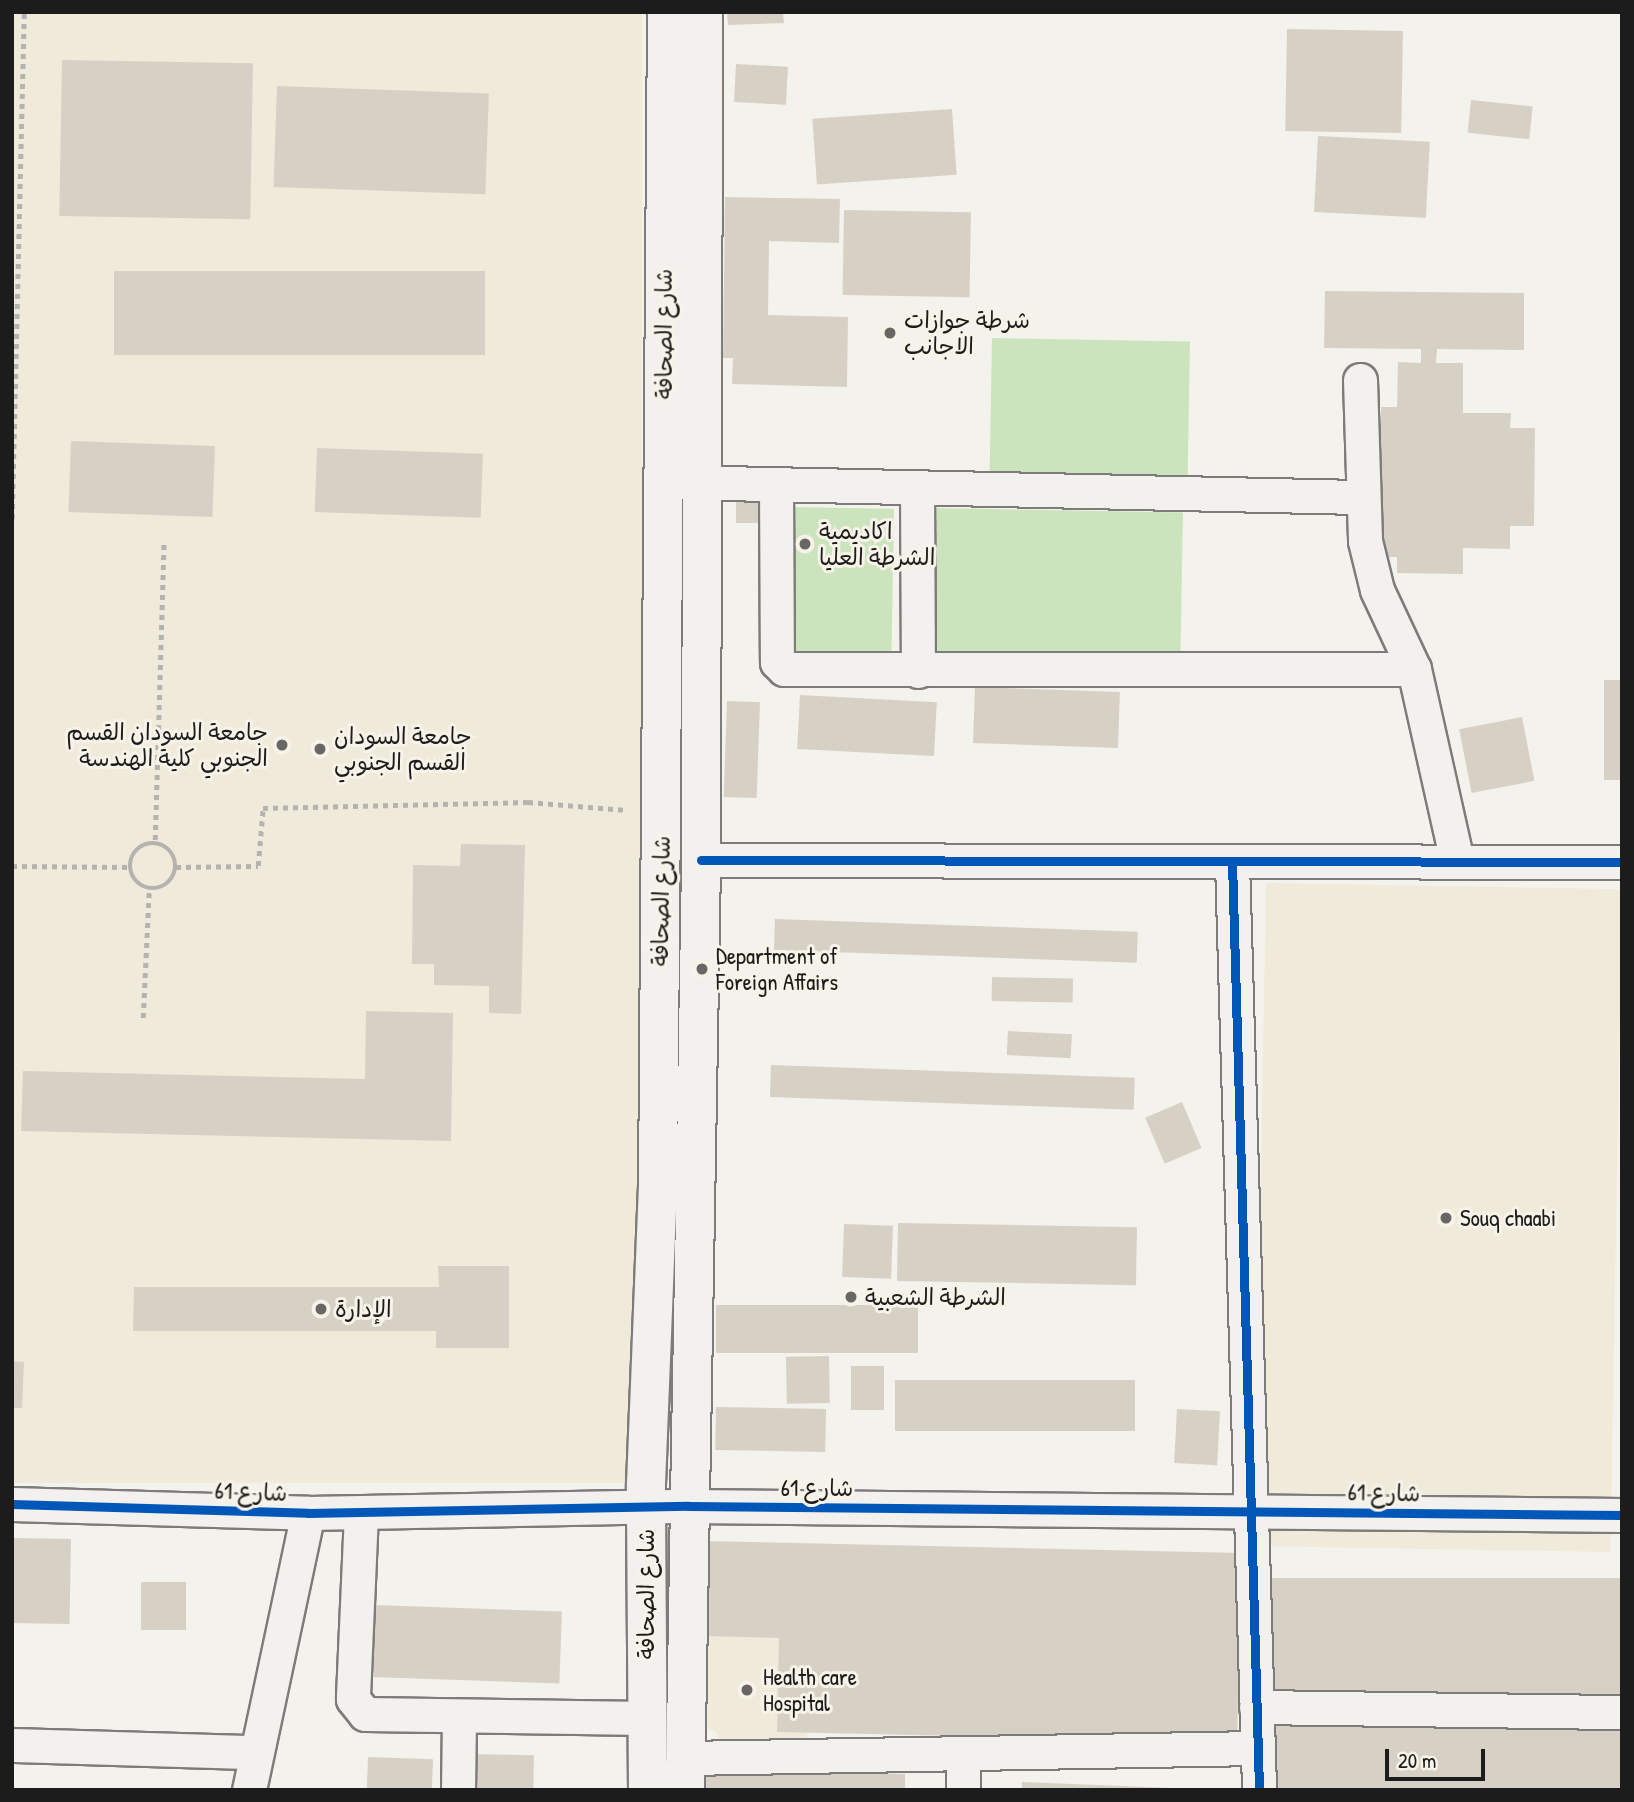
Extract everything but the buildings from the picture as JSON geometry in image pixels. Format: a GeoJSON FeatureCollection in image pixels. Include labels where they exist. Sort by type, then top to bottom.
{"type":"FeatureCollection","features":[{"type":"Feature","properties":{"kind":"main road","name":"شارع الصحافة"},"geometry":{"type":"LineString","coordinates":[[648,1790],[646,1507],[662,813],[667,12]]}},
{"type":"Feature","properties":{"kind":"main road","name":"شارع الصحافة"},"geometry":{"type":"LineString","coordinates":[[685,1774],[701,860],[703,12]]}},
{"type":"Feature","properties":{"kind":"street"},"geometry":{"type":"LineString","coordinates":[[1360,380],[1361,498],[1377,590],[1414,669],[1457,861]]}},
{"type":"Feature","properties":{"kind":"street"},"geometry":{"type":"LineString","coordinates":[[663,481],[1361,498]]}},
{"type":"Feature","properties":{"kind":"street"},"geometry":{"type":"LineString","coordinates":[[776,485],[777,662],[795,672],[1414,669]]}},
{"type":"Feature","properties":{"kind":"street"},"geometry":{"type":"LineString","coordinates":[[918,488],[918,671]]}},
{"type":"Feature","properties":{"kind":"street"},"geometry":{"type":"LineString","coordinates":[[701,860],[1622,862]]}},
{"type":"Feature","properties":{"kind":"street"},"geometry":{"type":"LineString","coordinates":[[1232,862],[1253,1510],[1259,1790]]}},
{"type":"Feature","properties":{"kind":"street","name":"شارع 61"},"geometry":{"type":"LineString","coordinates":[[12,1504],[308,1513],[688,1506],[1622,1515]]}},
{"type":"Feature","properties":{"kind":"street"},"geometry":{"type":"LineString","coordinates":[[249,1790],[308,1513]]}},
{"type":"Feature","properties":{"kind":"street"},"geometry":{"type":"LineString","coordinates":[[361,1513],[353,1699],[365,1714],[384,1717],[647,1718]]}},
{"type":"Feature","properties":{"kind":"street"},"geometry":{"type":"LineString","coordinates":[[1256,1707],[1622,1712]]}},
{"type":"Feature","properties":{"kind":"street"},"geometry":{"type":"LineString","coordinates":[[458,1790],[459,1718]]}},
{"type":"Feature","properties":{"kind":"street"},"geometry":{"type":"LineString","coordinates":[[12,1745],[255,1752]]}},
{"type":"Feature","properties":{"kind":"street"},"geometry":{"type":"LineString","coordinates":[[685,1774],[963,1756],[1258,1748]]}},
{"type":"Feature","properties":{"kind":"street"},"geometry":{"type":"LineString","coordinates":[[963,1756],[963,1790]]}},
{"type":"Feature","properties":{"kind":"path"},"geometry":{"type":"LineString","coordinates":[[12,519],[24,12]]}},
{"type":"Feature","properties":{"kind":"path"},"geometry":{"type":"LineString","coordinates":[[12,172],[20,172]]}},
{"type":"Feature","properties":{"kind":"path"},"geometry":{"type":"LineString","coordinates":[[155,840],[164,543]]}},
{"type":"Feature","properties":{"kind":"path"},"geometry":{"type":"LineString","coordinates":[[176,867],[258,866],[263,808],[528,802],[662,813]]}},
{"type":"Feature","properties":{"kind":"path"},"geometry":{"type":"LineString","coordinates":[[155,840],[172,853],[176,867],[164,886],[149,888],[136,881],[130,867],[139,848],[155,840]]}},
{"type":"Feature","properties":{"kind":"path"},"geometry":{"type":"LineString","coordinates":[[12,866],[130,867]]}},
{"type":"Feature","properties":{"kind":"path"},"geometry":{"type":"LineString","coordinates":[[143,1018],[149,888]]}},
{"type":"Feature","properties":{"kind":"shaded area","name":"جامعة السودان القسم الجنوبي كلية الهندسة"},"geometry":{"type":"Polygon","coordinates":[[[12,12],[642,12],[642,1483],[12,1483],[12,12]]]}},
{"type":"Feature","properties":{"kind":"shaded area","name":"Souq chaabi"},"geometry":{"type":"Polygon","coordinates":[[[1266,883],[1622,889],[1610,1552],[1254,1546],[1266,883]]]}},
{"type":"Feature","properties":{"kind":"shaded area","name":"Health care Hospital"},"geometry":{"type":"Polygon","coordinates":[[[688,1634],[807,1638],[807,1750],[727,1751],[715,1731],[686,1719],[688,1634]]]}},
{"type":"Feature","properties":{"kind":"green space"},"geometry":{"type":"Polygon","coordinates":[[[992,338],[1190,341],[1188,475],[990,472],[992,338]]]}},
{"type":"Feature","properties":{"kind":"green space"},"geometry":{"type":"Polygon","coordinates":[[[788,507],[894,509],[891,662],[785,660],[788,507]]]}},
{"type":"Feature","properties":{"kind":"green space"},"geometry":{"type":"Polygon","coordinates":[[[932,508],[1183,512],[1180,663],[929,659],[932,508]]]}},
{"type":"Feature","properties":{"kind":"cycle path"},"geometry":{"type":"LineString","coordinates":[[701,860],[1622,862]]}},
{"type":"Feature","properties":{"kind":"cycle path"},"geometry":{"type":"LineString","coordinates":[[1232,862],[1259,1790]]}},
{"type":"Feature","properties":{"kind":"cycle path"},"geometry":{"type":"LineString","coordinates":[[12,1504],[308,1513],[688,1506],[1622,1515]]}},
{"type":"Feature","properties":{"kind":"place","name":"شرطة جوازات الاجانب"},"geometry":{"type":"Point","coordinates":[890,333]}},
{"type":"Feature","properties":{"kind":"place","name":"اكاديمية الشرطة العليا"},"geometry":{"type":"Point","coordinates":[805,544]}},
{"type":"Feature","properties":{"kind":"place","name":"جامعة السودان القسم الجنوبي كلية الهندسة"},"geometry":{"type":"Point","coordinates":[282,745]}},
{"type":"Feature","properties":{"kind":"place","name":"جامعة السودان القسم الجنوبي"},"geometry":{"type":"Point","coordinates":[320,749]}},
{"type":"Feature","properties":{"kind":"place","name":"Department of Foreign Affairs"},"geometry":{"type":"Point","coordinates":[702,969]}},
{"type":"Feature","properties":{"kind":"place","name":"Souq chaabi"},"geometry":{"type":"Point","coordinates":[1446,1218]}},
{"type":"Feature","properties":{"kind":"place","name":"الشرطة الشعبية"},"geometry":{"type":"Point","coordinates":[851,1297]}},
{"type":"Feature","properties":{"kind":"place","name":"الإدارة"},"geometry":{"type":"Point","coordinates":[321,1309]}},
{"type":"Feature","properties":{"kind":"place","name":"Health care Hospital"},"geometry":{"type":"Point","coordinates":[747,1690]}}]}
